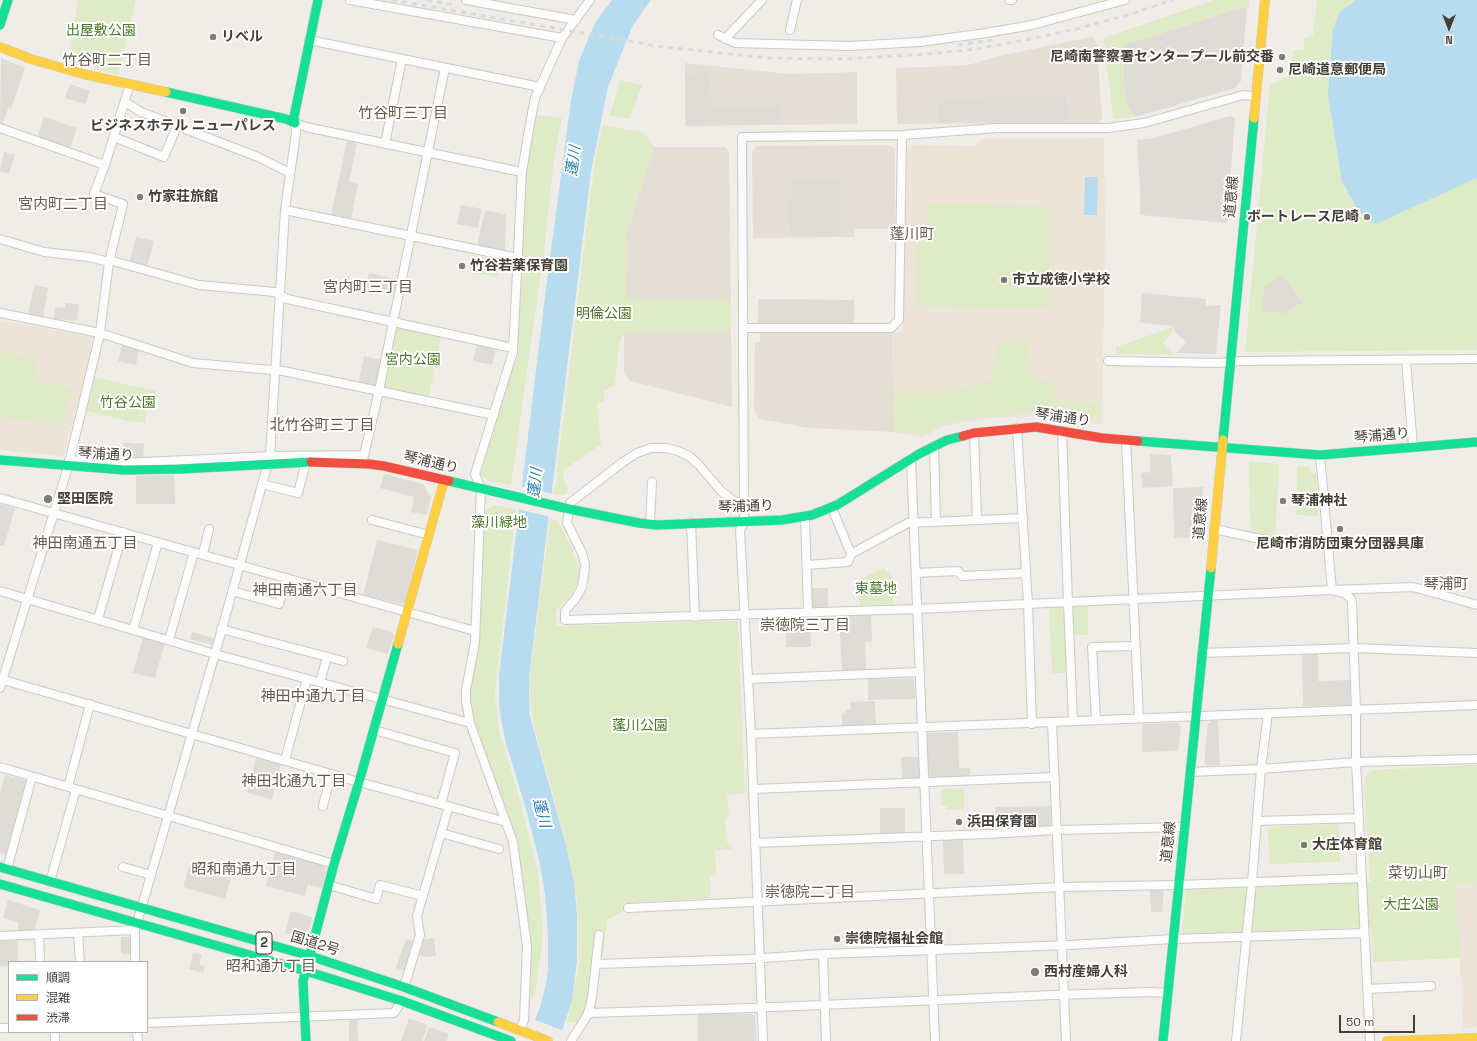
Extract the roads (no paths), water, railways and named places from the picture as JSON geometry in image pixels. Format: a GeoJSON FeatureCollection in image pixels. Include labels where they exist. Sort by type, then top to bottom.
{"type":"FeatureCollection","features":[{"type":"Feature","properties":{"kind":"main road"},"geometry":{"type":"LineString","coordinates":[[0,26],[8,0]]}},
{"type":"Feature","properties":{"kind":"main road"},"geometry":{"type":"LineString","coordinates":[[295,123],[294,117],[318,0]]}},
{"type":"Feature","properties":{"kind":"main road","name":"道意線"},"geometry":{"type":"LineString","coordinates":[[1163,1041],[1208,596],[1265,0]]}},
{"type":"Feature","properties":{"kind":"main road"},"geometry":{"type":"LineString","coordinates":[[0,47],[59,68],[286,119],[295,123]]}},
{"type":"Feature","properties":{"kind":"main road","name":"琴浦通り"},"geometry":{"type":"LineString","coordinates":[[0,460],[69,463],[124,470],[146,470],[204,468],[269,460],[306,462],[363,459],[384,466],[511,496],[564,508],[650,524],[744,521],[805,517],[832,508],[934,446],[953,438],[974,433],[1017,428],[1036,427],[1126,440],[1320,455],[1477,442]]}},
{"type":"Feature","properties":{"kind":"main road"},"geometry":{"type":"LineString","coordinates":[[306,1041],[303,981],[334,864],[374,730],[444,480]]}},
{"type":"Feature","properties":{"kind":"main road","name":"国道2号"},"geometry":{"type":"LineString","coordinates":[[4,868],[310,956],[404,986],[548,1041]]}},
{"type":"Feature","properties":{"kind":"main road","name":"国道2号"},"geometry":{"type":"LineString","coordinates":[[0,884],[136,927],[306,971],[402,1001],[484,1036],[511,1041]]}},
{"type":"Feature","properties":{"kind":"main road"},"geometry":{"type":"LineString","coordinates":[[1387,1041],[1477,1038]]}},
{"type":"Feature","properties":{"kind":"street"},"geometry":{"type":"LineString","coordinates":[[350,0],[562,38]]}},
{"type":"Feature","properties":{"kind":"street"},"geometry":{"type":"LineString","coordinates":[[466,0],[511,4],[576,20]]}},
{"type":"Feature","properties":{"kind":"street"},"geometry":{"type":"LineString","coordinates":[[522,1031],[524,1020],[527,946],[513,842],[467,712],[466,690],[474,651],[481,489],[475,474],[513,348],[522,172],[536,98],[562,38],[590,0]]}},
{"type":"Feature","properties":{"kind":"street"},"geometry":{"type":"LineString","coordinates":[[762,0],[721,37],[735,43],[849,46],[920,42],[1032,25],[1125,0]]}},
{"type":"Feature","properties":{"kind":"street"},"geometry":{"type":"LineString","coordinates":[[790,30],[797,0]]}},
{"type":"Feature","properties":{"kind":"street"},"geometry":{"type":"LineString","coordinates":[[309,40],[540,87]]}},
{"type":"Feature","properties":{"kind":"street"},"geometry":{"type":"LineString","coordinates":[[385,144],[402,59]]}},
{"type":"Feature","properties":{"kind":"street"},"geometry":{"type":"LineString","coordinates":[[269,460],[363,459],[394,322],[446,68]]}},
{"type":"Feature","properties":{"kind":"street"},"geometry":{"type":"LineString","coordinates":[[0,688],[1,679],[55,513],[69,463],[100,333],[109,261],[123,204],[94,194],[105,165],[130,84]]}},
{"type":"Feature","properties":{"kind":"street"},"geometry":{"type":"LineString","coordinates":[[762,1041],[751,734],[740,530],[744,521],[742,137],[902,135],[997,128],[1108,128],[1144,123],[1243,95],[1255,96]]}},
{"type":"Feature","properties":{"kind":"street"},"geometry":{"type":"LineString","coordinates":[[125,102],[141,112],[258,157],[290,174]]}},
{"type":"Feature","properties":{"kind":"street"},"geometry":{"type":"LineString","coordinates":[[135,961],[136,927],[215,654],[269,460],[285,210],[296,133],[295,123],[385,144],[522,172]]}},
{"type":"Feature","properties":{"kind":"street"},"geometry":{"type":"LineString","coordinates":[[114,137],[164,158],[177,126]]}},
{"type":"Feature","properties":{"kind":"street"},"geometry":{"type":"LineString","coordinates":[[0,128],[105,165]]}},
{"type":"Feature","properties":{"kind":"street"},"geometry":{"type":"LineString","coordinates":[[743,328],[891,328],[899,320],[902,135]]}},
{"type":"Feature","properties":{"kind":"street"},"geometry":{"type":"LineString","coordinates":[[285,210],[518,258]]}},
{"type":"Feature","properties":{"kind":"street"},"geometry":{"type":"LineString","coordinates":[[0,239],[44,252],[89,256],[199,285],[275,292],[286,299],[513,348]]}},
{"type":"Feature","properties":{"kind":"street"},"geometry":{"type":"LineString","coordinates":[[0,313],[100,333],[193,363],[275,369],[494,415]]}},
{"type":"Feature","properties":{"kind":"street"},"geometry":{"type":"LineString","coordinates":[[1108,361],[1230,362],[1477,359]]}},
{"type":"Feature","properties":{"kind":"street"},"geometry":{"type":"LineString","coordinates":[[1406,360],[1413,447]]}},
{"type":"Feature","properties":{"kind":"street"},"geometry":{"type":"LineString","coordinates":[[1017,428],[1028,604],[1032,724]]}},
{"type":"Feature","properties":{"kind":"street"},"geometry":{"type":"LineString","coordinates":[[1062,431],[1073,721]]}},
{"type":"Feature","properties":{"kind":"street"},"geometry":{"type":"LineString","coordinates":[[974,433],[977,520]]}},
{"type":"Feature","properties":{"kind":"street"},"geometry":{"type":"LineString","coordinates":[[1126,440],[1138,718]]}},
{"type":"Feature","properties":{"kind":"street"},"geometry":{"type":"LineString","coordinates":[[934,446],[936,522]]}},
{"type":"Feature","properties":{"kind":"street"},"geometry":{"type":"LineString","coordinates":[[743,504],[734,501],[721,491],[690,456],[666,448],[651,448],[637,453],[622,462],[564,508],[567,523],[582,553],[585,564],[582,587],[576,598],[565,611],[565,620],[917,609],[1413,587],[1477,605]]}},
{"type":"Feature","properties":{"kind":"street"},"geometry":{"type":"LineString","coordinates":[[1320,455],[1329,539],[1332,590]]}},
{"type":"Feature","properties":{"kind":"street"},"geometry":{"type":"LineString","coordinates":[[911,460],[935,1041]]}},
{"type":"Feature","properties":{"kind":"street"},"geometry":{"type":"LineString","coordinates":[[262,484],[298,493],[306,462]]}},
{"type":"Feature","properties":{"kind":"street"},"geometry":{"type":"LineString","coordinates":[[650,524],[652,482]]}},
{"type":"Feature","properties":{"kind":"street"},"geometry":{"type":"LineString","coordinates":[[0,498],[474,631]]}},
{"type":"Feature","properties":{"kind":"street"},"geometry":{"type":"LineString","coordinates":[[832,508],[851,554]]}},
{"type":"Feature","properties":{"kind":"street"},"geometry":{"type":"LineString","coordinates":[[805,517],[808,612]]}},
{"type":"Feature","properties":{"kind":"street"},"geometry":{"type":"LineString","coordinates":[[806,565],[848,562],[851,554],[908,523],[1023,518]]}},
{"type":"Feature","properties":{"kind":"street"},"geometry":{"type":"LineString","coordinates":[[372,520],[429,535]]}},
{"type":"Feature","properties":{"kind":"street"},"geometry":{"type":"LineString","coordinates":[[691,523],[695,617]]}},
{"type":"Feature","properties":{"kind":"street"},"geometry":{"type":"LineString","coordinates":[[169,640],[199,553],[209,529]]}},
{"type":"Feature","properties":{"kind":"street"},"geometry":{"type":"LineString","coordinates":[[1214,529],[1275,542],[1329,539]]}},
{"type":"Feature","properties":{"kind":"street"},"geometry":{"type":"LineString","coordinates":[[98,619],[122,532]]}},
{"type":"Feature","properties":{"kind":"street"},"geometry":{"type":"LineString","coordinates":[[133,630],[158,542]]}},
{"type":"Feature","properties":{"kind":"street"},"geometry":{"type":"LineString","coordinates":[[916,572],[958,571],[962,576],[1026,573]]}},
{"type":"Feature","properties":{"kind":"street"},"geometry":{"type":"LineString","coordinates":[[232,591],[279,604],[286,578]]}},
{"type":"Feature","properties":{"kind":"street"},"geometry":{"type":"LineString","coordinates":[[1332,590],[1346,594],[1351,599],[1356,710],[1356,762],[1370,1041]]}},
{"type":"Feature","properties":{"kind":"street"},"geometry":{"type":"LineString","coordinates":[[0,591],[215,654],[470,723]]}},
{"type":"Feature","properties":{"kind":"street"},"geometry":{"type":"LineString","coordinates":[[221,629],[343,661]]}},
{"type":"Feature","properties":{"kind":"street"},"geometry":{"type":"LineString","coordinates":[[1096,720],[1092,647],[1135,646]]}},
{"type":"Feature","properties":{"kind":"street"},"geometry":{"type":"LineString","coordinates":[[1202,653],[1354,648],[1477,653]]}},
{"type":"Feature","properties":{"kind":"street"},"geometry":{"type":"LineString","coordinates":[[320,682],[327,657]]}},
{"type":"Feature","properties":{"kind":"street"},"geometry":{"type":"LineString","coordinates":[[748,679],[919,672]]}},
{"type":"Feature","properties":{"kind":"street"},"geometry":{"type":"LineString","coordinates":[[1,679],[359,782],[506,822]]}},
{"type":"Feature","properties":{"kind":"street"},"geometry":{"type":"LineString","coordinates":[[285,760],[307,679]]}},
{"type":"Feature","properties":{"kind":"street"},"geometry":{"type":"LineString","coordinates":[[50,882],[90,704]]}},
{"type":"Feature","properties":{"kind":"street"},"geometry":{"type":"LineString","coordinates":[[751,734],[1032,724],[1196,715],[1477,705]]}},
{"type":"Feature","properties":{"kind":"street"},"geometry":{"type":"LineString","coordinates":[[1236,1041],[1258,821],[1261,769],[1268,713]]}},
{"type":"Feature","properties":{"kind":"street"},"geometry":{"type":"LineString","coordinates":[[1052,723],[1066,1041]]}},
{"type":"Feature","properties":{"kind":"street"},"geometry":{"type":"LineString","coordinates":[[374,730],[455,753],[441,832],[418,916],[420,935],[404,986]]}},
{"type":"Feature","properties":{"kind":"street"},"geometry":{"type":"LineString","coordinates":[[1190,772],[1261,769],[1356,762],[1477,759]]}},
{"type":"Feature","properties":{"kind":"street"},"geometry":{"type":"LineString","coordinates":[[0,767],[334,864]]}},
{"type":"Feature","properties":{"kind":"street"},"geometry":{"type":"LineString","coordinates":[[323,806],[331,774]]}},
{"type":"Feature","properties":{"kind":"street"},"geometry":{"type":"LineString","coordinates":[[4,868],[32,776]]}},
{"type":"Feature","properties":{"kind":"street"},"geometry":{"type":"LineString","coordinates":[[753,790],[1055,777]]}},
{"type":"Feature","properties":{"kind":"street"},"geometry":{"type":"LineString","coordinates":[[1258,821],[1359,818]]}},
{"type":"Feature","properties":{"kind":"street"},"geometry":{"type":"LineString","coordinates":[[755,843],[1057,830],[1185,827]]}},
{"type":"Feature","properties":{"kind":"street"},"geometry":{"type":"LineString","coordinates":[[441,832],[499,849]]}},
{"type":"Feature","properties":{"kind":"street"},"geometry":{"type":"LineString","coordinates":[[123,867],[151,875]]}},
{"type":"Feature","properties":{"kind":"street"},"geometry":{"type":"LineString","coordinates":[[628,908],[1060,887],[1179,885],[1362,878]]}},
{"type":"Feature","properties":{"kind":"street"},"geometry":{"type":"LineString","coordinates":[[329,885],[376,899],[380,885],[423,896]]}},
{"type":"Feature","properties":{"kind":"street"},"geometry":{"type":"LineString","coordinates":[[0,936],[78,933],[136,927]]}},
{"type":"Feature","properties":{"kind":"street"},"geometry":{"type":"LineString","coordinates":[[78,933],[80,961]]}},
{"type":"Feature","properties":{"kind":"street"},"geometry":{"type":"LineString","coordinates":[[597,964],[1173,939],[1364,933]]}},
{"type":"Feature","properties":{"kind":"street"},"geometry":{"type":"LineString","coordinates":[[39,935],[40,961]]}},
{"type":"Feature","properties":{"kind":"street"},"geometry":{"type":"LineString","coordinates":[[571,1041],[588,1013],[592,998],[597,964],[599,935]]}},
{"type":"Feature","properties":{"kind":"street"},"geometry":{"type":"LineString","coordinates":[[823,954],[826,1041]]}},
{"type":"Feature","properties":{"kind":"street"},"geometry":{"type":"LineString","coordinates":[[1367,989],[1432,986]]}},
{"type":"Feature","properties":{"kind":"street"},"geometry":{"type":"LineString","coordinates":[[588,1013],[1054,995],[1151,992],[1168,993]]}},
{"type":"Feature","properties":{"kind":"street"},"geometry":{"type":"LineString","coordinates":[[148,1023],[394,1013],[402,1001]]}},
{"type":"Feature","properties":{"kind":"water","name":"蓬川"},"geometry":{"type":"Polygon","coordinates":[[[612,0],[651,0],[633,25],[608,87],[591,172],[530,670],[529,693],[530,715],[566,845],[574,882],[577,914],[577,962],[572,1000],[559,1041],[527,1041],[540,1007],[548,971],[548,936],[545,894],[539,860],[506,743],[499,702],[499,675],[546,288],[571,100],[579,61],[595,23],[612,0]]]}},
{"type":"Feature","properties":{"kind":"water"},"geometry":{"type":"Polygon","coordinates":[[[1356,0],[1477,0],[1477,178],[1376,224],[1359,211],[1342,182],[1328,94],[1333,28],[1340,12],[1356,0]]]}},
{"type":"Feature","properties":{"kind":"water"},"geometry":{"type":"Polygon","coordinates":[[[90,21],[96,21],[96,28],[103,28],[103,25],[106,25],[109,29],[113,28],[115,31],[113,34],[106,32],[92,40],[89,35],[90,21]]]}},
{"type":"Feature","properties":{"kind":"water"},"geometry":{"type":"Polygon","coordinates":[[[1085,177],[1098,177],[1097,215],[1084,215],[1085,177]]]}},
{"type":"Feature","properties":{"kind":"railway"},"geometry":{"type":"LineString","coordinates":[[392,0],[663,47],[770,58],[842,59],[927,54],[976,49],[1076,29],[1173,0]]}},
{"type":"Feature","properties":{"kind":"railway"},"geometry":{"type":"LineString","coordinates":[[427,0],[454,5]]}},
{"type":"Feature","properties":{"kind":"railway"},"geometry":{"type":"LineString","coordinates":[[958,45],[992,40]]}},
{"type":"Feature","properties":{"kind":"place","name":"リベル"},"geometry":{"type":"Point","coordinates":[213,37]}},
{"type":"Feature","properties":{"kind":"place","name":"尼崎南警察署センタープール前交番"},"geometry":{"type":"Point","coordinates":[1282,57]}},
{"type":"Feature","properties":{"kind":"place","name":"尼崎道意郵便局"},"geometry":{"type":"Point","coordinates":[1280,70]}},
{"type":"Feature","properties":{"kind":"place","name":"ビジネスホテル ニューパレス"},"geometry":{"type":"Point","coordinates":[183,111]}},
{"type":"Feature","properties":{"kind":"place","name":"竹家荘旅館"},"geometry":{"type":"Point","coordinates":[140,197]}},
{"type":"Feature","properties":{"kind":"place","name":"ボートレース尼崎"},"geometry":{"type":"Point","coordinates":[1367,217]}},
{"type":"Feature","properties":{"kind":"place","name":"竹谷若葉保育園"},"geometry":{"type":"Point","coordinates":[462,266]}},
{"type":"Feature","properties":{"kind":"place","name":"市立成徳小学校"},"geometry":{"type":"Point","coordinates":[1004,280]}},
{"type":"Feature","properties":{"kind":"place","name":"堅田医院"},"geometry":{"type":"Point","coordinates":[48,499]}},
{"type":"Feature","properties":{"kind":"place","name":"琴浦神社"},"geometry":{"type":"Point","coordinates":[1283,501]}},
{"type":"Feature","properties":{"kind":"place","name":"尼崎市消防団東分団器具庫"},"geometry":{"type":"Point","coordinates":[1340,529]}},
{"type":"Feature","properties":{"kind":"place","name":"浜田保育園"},"geometry":{"type":"Point","coordinates":[959,822]}},
{"type":"Feature","properties":{"kind":"place","name":"大庄体育館"},"geometry":{"type":"Point","coordinates":[1304,845]}},
{"type":"Feature","properties":{"kind":"place","name":"崇徳院福祉会館"},"geometry":{"type":"Point","coordinates":[837,939]}},
{"type":"Feature","properties":{"kind":"place","name":"西村産婦人科"},"geometry":{"type":"Point","coordinates":[1035,972]}},
{"type":"Feature","properties":{"kind":"district","name":"竹谷町二丁目"},"geometry":{"type":"Point","coordinates":[107,61]}},
{"type":"Feature","properties":{"kind":"district","name":"竹谷町三丁目"},"geometry":{"type":"Point","coordinates":[403,114]}},
{"type":"Feature","properties":{"kind":"district","name":"宮内町二丁目"},"geometry":{"type":"Point","coordinates":[63,205]}},
{"type":"Feature","properties":{"kind":"district","name":"蓬川町"},"geometry":{"type":"Point","coordinates":[912,235]}},
{"type":"Feature","properties":{"kind":"district","name":"宮内町三丁目"},"geometry":{"type":"Point","coordinates":[368,288]}},
{"type":"Feature","properties":{"kind":"district","name":"北竹谷町三丁目"},"geometry":{"type":"Point","coordinates":[322,426]}},
{"type":"Feature","properties":{"kind":"district","name":"神田南通五丁目"},"geometry":{"type":"Point","coordinates":[85,544]}},
{"type":"Feature","properties":{"kind":"district","name":"琴浦町"},"geometry":{"type":"Point","coordinates":[1446,585]}},
{"type":"Feature","properties":{"kind":"district","name":"神田南通六丁目"},"geometry":{"type":"Point","coordinates":[305,591]}},
{"type":"Feature","properties":{"kind":"district","name":"崇徳院三丁目"},"geometry":{"type":"Point","coordinates":[805,626]}},
{"type":"Feature","properties":{"kind":"district","name":"神田中通九丁目"},"geometry":{"type":"Point","coordinates":[313,697]}},
{"type":"Feature","properties":{"kind":"district","name":"神田北通九丁目"},"geometry":{"type":"Point","coordinates":[294,782]}},
{"type":"Feature","properties":{"kind":"district","name":"昭和南通九丁目"},"geometry":{"type":"Point","coordinates":[244,870]}},
{"type":"Feature","properties":{"kind":"district","name":"菜切山町"},"geometry":{"type":"Point","coordinates":[1418,874]}},
{"type":"Feature","properties":{"kind":"district","name":"崇徳院二丁目"},"geometry":{"type":"Point","coordinates":[810,893]}},
{"type":"Feature","properties":{"kind":"district","name":"昭和通九丁目"},"geometry":{"type":"Point","coordinates":[271,967]}},
{"type":"Feature","properties":{"kind":"park label","name":"出屋敷公園"},"geometry":{"type":"Point","coordinates":[101,31]}},
{"type":"Feature","properties":{"kind":"park label","name":"明倫公園"},"geometry":{"type":"Point","coordinates":[604,314]}},
{"type":"Feature","properties":{"kind":"park label","name":"宮内公園"},"geometry":{"type":"Point","coordinates":[413,360]}},
{"type":"Feature","properties":{"kind":"park label","name":"竹谷公園"},"geometry":{"type":"Point","coordinates":[128,403]}},
{"type":"Feature","properties":{"kind":"park label","name":"藻川緑地"},"geometry":{"type":"Point","coordinates":[499,523]}},
{"type":"Feature","properties":{"kind":"park label","name":"東墓地"},"geometry":{"type":"Point","coordinates":[876,589]}},
{"type":"Feature","properties":{"kind":"park label","name":"蓬川公園"},"geometry":{"type":"Point","coordinates":[640,726]}},
{"type":"Feature","properties":{"kind":"park label","name":"大庄公園"},"geometry":{"type":"Point","coordinates":[1411,905]}}]}
